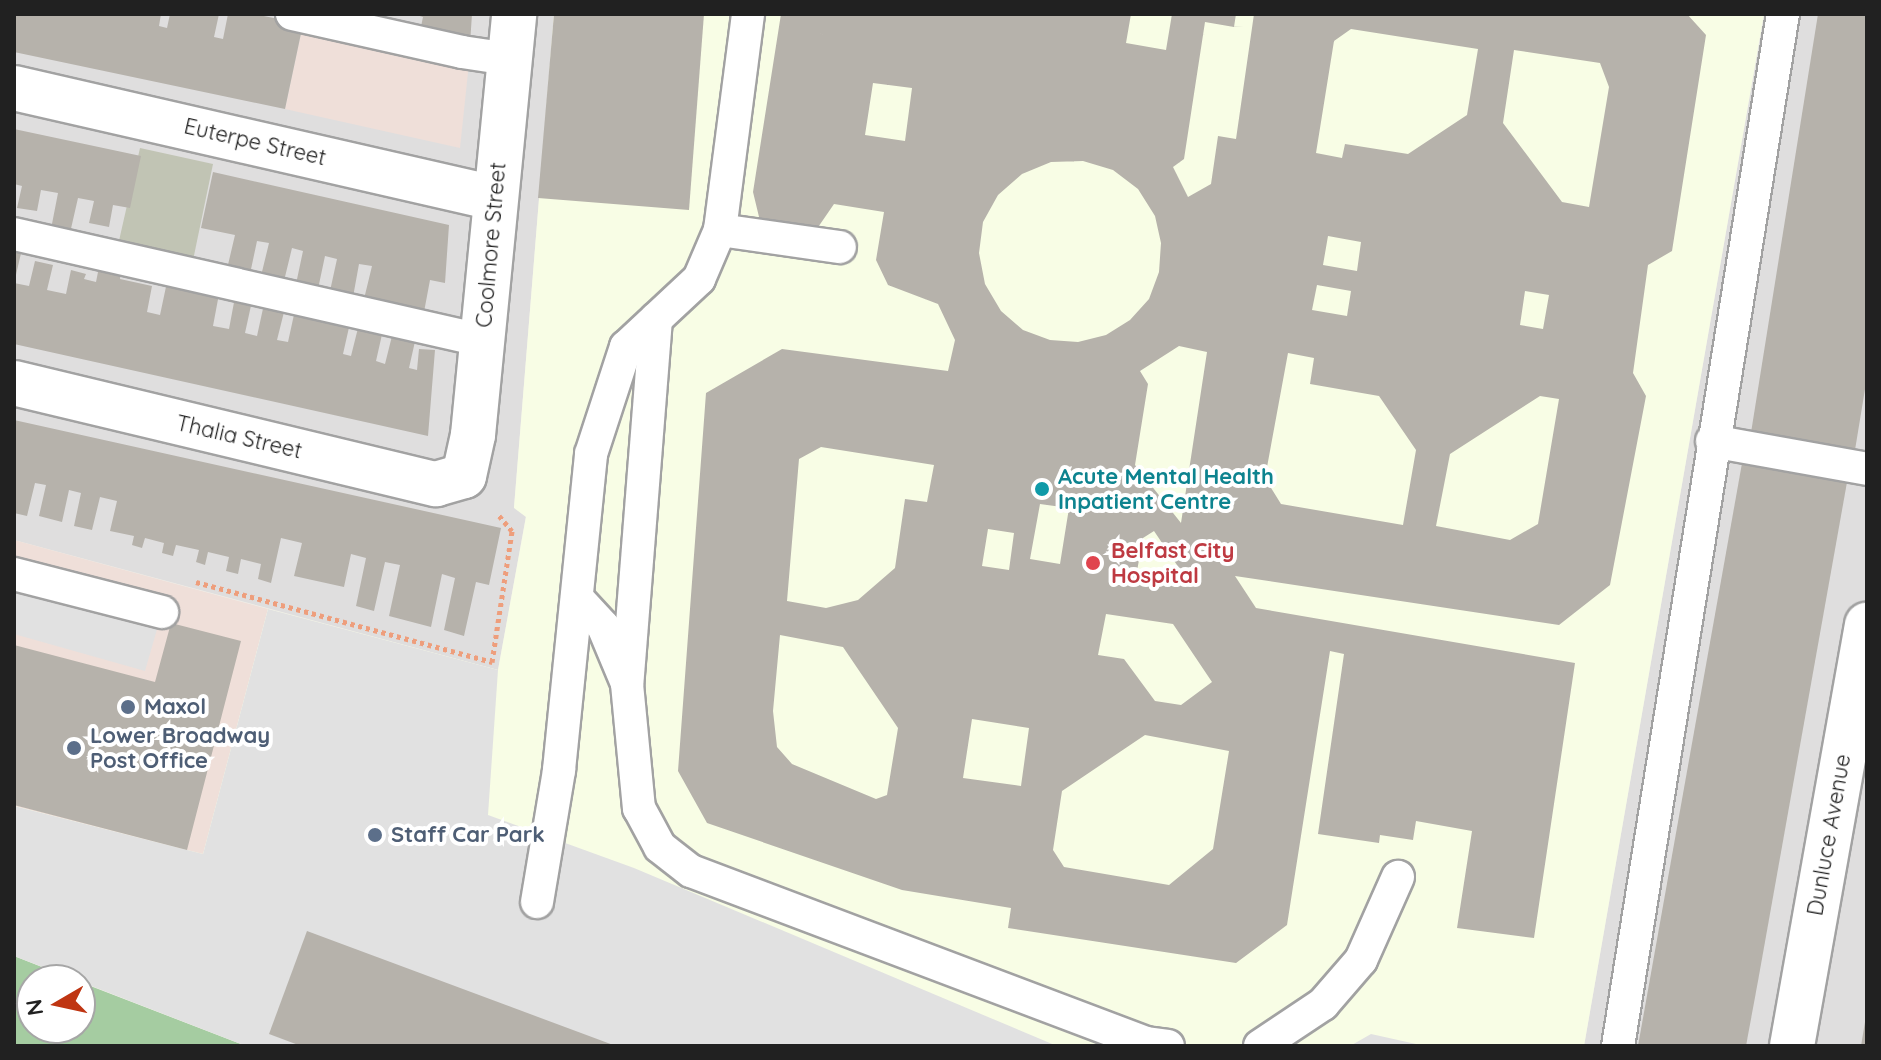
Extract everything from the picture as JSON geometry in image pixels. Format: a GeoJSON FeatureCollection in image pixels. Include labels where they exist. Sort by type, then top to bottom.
{"type":"FeatureCollection","features":[{"type":"Feature","properties":{"kind":"street","name":"Coolmore Street"},"geometry":{"type":"LineString","coordinates":[[464,476],[473,435],[514,14]]}},
{"type":"Feature","properties":{"kind":"street","name":"Euterpe Street"},"geometry":{"type":"LineString","coordinates":[[14,88],[495,198]]}},
{"type":"Feature","properties":{"kind":"street","name":"Thalia Street"},"geometry":{"type":"LineString","coordinates":[[14,383],[436,484],[464,476]]}},
{"type":"Feature","properties":{"kind":"street","name":"Dunluce Avenue"},"geometry":{"type":"LineString","coordinates":[[1792,1046],[1867,625]]}},
{"type":"Feature","properties":{"kind":"lane"},"geometry":{"type":"LineString","coordinates":[[292,14],[462,52],[509,59]]}},
{"type":"Feature","properties":{"kind":"lane"},"geometry":{"type":"LineString","coordinates":[[537,902],[559,770],[591,454],[626,347],[699,279],[720,230],[748,14]]}},
{"type":"Feature","properties":{"kind":"lane"},"geometry":{"type":"LineString","coordinates":[[1618,1046],[1643,904],[1712,441],[1783,14]]}},
{"type":"Feature","properties":{"kind":"lane"},"geometry":{"type":"LineString","coordinates":[[720,230],[840,247]]}},
{"type":"Feature","properties":{"kind":"lane"},"geometry":{"type":"LineString","coordinates":[[14,234],[482,340]]}},
{"type":"Feature","properties":{"kind":"lane"},"geometry":{"type":"LineString","coordinates":[[656,319],[627,684],[639,808],[660,847],[691,871],[1145,1043],[1168,1046]]}},
{"type":"Feature","properties":{"kind":"lane"},"geometry":{"type":"LineString","coordinates":[[1712,441],[1867,469]]}},
{"type":"Feature","properties":{"kind":"lane"},"geometry":{"type":"LineString","coordinates":[[14,574],[162,612]]}},
{"type":"Feature","properties":{"kind":"lane"},"geometry":{"type":"LineString","coordinates":[[577,598],[603,626],[627,684]]}},
{"type":"Feature","properties":{"kind":"lane"},"geometry":{"type":"LineString","coordinates":[[1260,1046],[1323,1004],[1361,960],[1398,877]]}},
{"type":"Feature","properties":{"kind":"path"},"geometry":{"type":"LineString","coordinates":[[184,578],[492,662],[512,531],[464,476]]}},
{"type":"Feature","properties":{"kind":"shaded area"},"geometry":{"type":"Polygon","coordinates":[[[14,14],[554,14],[514,507],[526,516],[498,670],[14,540],[14,14]]]}},
{"type":"Feature","properties":{"kind":"shaded area","name":"Belfast City Hospital"},"geometry":{"type":"Polygon","coordinates":[[[554,14],[1764,14],[1584,1046],[246,1046],[96,988],[96,964],[35,964],[14,956],[14,806],[203,854],[268,609],[498,670],[526,517],[514,508],[554,14]]]}},
{"type":"Feature","properties":{"kind":"shaded area"},"geometry":{"type":"Polygon","coordinates":[[[1764,14],[1867,14],[1867,1046],[1584,1046],[1764,14]]]}},
{"type":"Feature","properties":{"kind":"shaded area"},"geometry":{"type":"Polygon","coordinates":[[[303,24],[469,63],[460,148],[285,109],[303,24]]]}},
{"type":"Feature","properties":{"kind":"shaded area"},"geometry":{"type":"Polygon","coordinates":[[[140,148],[213,164],[191,270],[116,254],[140,148]]]}},
{"type":"Feature","properties":{"kind":"shaded area","name":"Maxol"},"geometry":{"type":"Polygon","coordinates":[[[14,540],[268,609],[203,855],[14,806],[14,540]]]}},
{"type":"Feature","properties":{"kind":"shaded area"},"geometry":{"type":"Polygon","coordinates":[[[14,574],[162,612],[145,671],[14,634],[14,574]]]}},
{"type":"Feature","properties":{"kind":"shaded area","name":"Staff Car Park"},"geometry":{"type":"Polygon","coordinates":[[[268,609],[498,670],[488,815],[634,868],[1057,1046],[246,1046],[96,988],[96,964],[35,964],[14,956],[14,806],[203,854],[268,609]]]}},
{"type":"Feature","properties":{"kind":"shaded area"},"geometry":{"type":"Polygon","coordinates":[[[1371,1034],[1425,1046],[1350,1046],[1371,1034]]]}},
{"type":"Feature","properties":{"kind":"green space"},"geometry":{"type":"Polygon","coordinates":[[[14,956],[34,964],[16,964],[16,1044],[96,1044],[96,988],[246,1046],[14,1046],[14,956]]]}},
{"type":"Feature","properties":{"kind":"building"},"geometry":{"type":"Polygon","coordinates":[[[14,14],[161,14],[159,26],[167,28],[170,14],[219,14],[214,37],[223,39],[228,14],[254,14],[303,24],[285,109],[14,52],[14,14]]]}},
{"type":"Feature","properties":{"kind":"building"},"geometry":{"type":"Polygon","coordinates":[[[413,14],[472,14],[470,44],[419,36],[423,17],[413,14]]]}},
{"type":"Feature","properties":{"kind":"building"},"geometry":{"type":"Polygon","coordinates":[[[554,14],[704,14],[689,210],[538,198],[554,14]]]}},
{"type":"Feature","properties":{"kind":"building","name":"Acute Mental Health Inpatient Centre"},"geometry":{"type":"Polygon","coordinates":[[[781,14],[1131,14],[1126,43],[1166,50],[1172,14],[1236,14],[1234,27],[1205,22],[1184,159],[1173,167],[1188,197],[1211,184],[1218,136],[1236,139],[1254,14],[1687,14],[1706,35],[1672,251],[1648,265],[1633,373],[1646,396],[1610,585],[1559,625],[1235,576],[1256,608],[1575,663],[1534,938],[1457,928],[1472,831],[1416,821],[1413,840],[1380,835],[1379,843],[1318,834],[1344,654],[1330,651],[1287,925],[1236,963],[1008,928],[1011,908],[902,890],[707,823],[678,771],[706,393],[782,349],[948,371],[955,340],[938,304],[888,285],[876,260],[884,212],[834,204],[812,236],[760,221],[753,192],[781,14]],[[1351,29],[1334,41],[1316,153],[1342,158],[1345,144],[1408,154],[1467,115],[1478,49],[1351,29]],[[1514,50],[1503,123],[1562,202],[1589,207],[1609,87],[1600,63],[1514,50]],[[873,83],[865,135],[905,141],[912,88],[873,83]],[[1083,161],[1051,162],[1022,174],[998,195],[983,222],[979,253],[985,284],[1001,311],[1023,330],[1050,340],[1078,342],[1106,335],[1130,320],[1149,299],[1159,272],[1161,243],[1155,216],[1138,189],[1113,170],[1083,161]],[[1328,236],[1323,265],[1357,271],[1361,242],[1328,236]],[[1317,285],[1312,310],[1347,316],[1351,291],[1317,285]],[[1525,291],[1520,325],[1543,329],[1549,295],[1525,291]],[[1179,346],[1140,371],[1148,384],[1135,465],[1181,523],[1207,352],[1179,346]],[[1288,353],[1265,478],[1281,504],[1403,525],[1416,450],[1379,396],[1310,384],[1314,358],[1288,353]],[[1540,396],[1450,454],[1436,526],[1510,540],[1538,524],[1559,399],[1540,396]],[[821,447],[799,459],[787,601],[826,608],[858,600],[895,568],[905,499],[927,502],[934,465],[821,447]],[[1040,504],[1030,559],[1060,564],[1069,508],[1040,504]],[[988,529],[982,566],[1009,570],[1014,533],[988,529]],[[1154,531],[1143,538],[1137,571],[1167,576],[1179,568],[1154,531]],[[1106,614],[1098,655],[1124,659],[1155,701],[1181,705],[1212,682],[1173,624],[1106,614]],[[780,635],[773,711],[777,747],[792,764],[876,799],[887,795],[898,728],[843,647],[780,635]],[[972,719],[963,778],[1021,786],[1029,728],[972,719]],[[1145,735],[1062,791],[1053,850],[1064,867],[1169,885],[1213,849],[1229,751],[1145,735]]]}},
{"type":"Feature","properties":{"kind":"building"},"geometry":{"type":"Polygon","coordinates":[[[1818,14],[1867,14],[1867,377],[1854,456],[1750,439],[1818,14]]]}},
{"type":"Feature","properties":{"kind":"building"},"geometry":{"type":"Polygon","coordinates":[[[14,129],[141,156],[130,208],[113,205],[109,227],[89,223],[94,201],[78,198],[70,233],[51,229],[58,193],[41,190],[37,211],[17,208],[22,186],[14,184],[14,129]]]}},
{"type":"Feature","properties":{"kind":"building"},"geometry":{"type":"Polygon","coordinates":[[[213,172],[449,225],[445,283],[430,280],[424,312],[364,299],[372,266],[359,264],[353,297],[330,291],[337,259],[325,256],[318,289],[296,284],[303,251],[292,248],[284,281],[261,276],[269,243],[257,241],[250,274],[227,269],[235,235],[201,228],[213,172]]]}},
{"type":"Feature","properties":{"kind":"building"},"geometry":{"type":"Polygon","coordinates":[[[14,248],[22,249],[15,279],[14,279],[14,248]]]}},
{"type":"Feature","properties":{"kind":"building"},"geometry":{"type":"Polygon","coordinates":[[[35,261],[53,265],[47,290],[66,294],[71,270],[86,274],[84,279],[96,282],[99,267],[121,271],[120,279],[152,286],[147,312],[160,315],[167,282],[219,294],[213,326],[229,329],[235,297],[252,301],[245,333],[257,336],[264,304],[285,308],[277,340],[288,342],[295,310],[350,323],[343,354],[351,356],[359,324],[383,330],[376,361],[385,364],[393,332],[416,337],[409,368],[417,370],[419,349],[435,350],[428,436],[14,344],[14,283],[29,286],[35,261]]]}},
{"type":"Feature","properties":{"kind":"building"},"geometry":{"type":"Polygon","coordinates":[[[14,420],[501,528],[489,585],[476,582],[464,636],[444,630],[455,578],[442,574],[431,627],[389,616],[400,565],[385,562],[374,611],[356,606],[366,558],[351,554],[344,587],[294,576],[302,543],[281,538],[271,583],[258,579],[261,564],[241,559],[238,574],[226,571],[229,557],[208,552],[205,565],[196,562],[199,550],[176,545],[173,556],[162,553],[164,543],[145,538],[142,548],[132,545],[134,536],[110,531],[117,501],[100,497],[92,530],[74,526],[81,493],[69,490],[62,522],[39,516],[46,485],[35,483],[27,516],[14,513],[14,420]]]}},
{"type":"Feature","properties":{"kind":"building"},"geometry":{"type":"Polygon","coordinates":[[[1744,452],[1849,471],[1758,981],[1746,1046],[1638,1046],[1744,452]]]}},
{"type":"Feature","properties":{"kind":"building","name":"Maxol"},"geometry":{"type":"Polygon","coordinates":[[[171,623],[241,641],[187,850],[14,805],[14,645],[155,682],[171,623]]]}},
{"type":"Feature","properties":{"kind":"building"},"geometry":{"type":"Polygon","coordinates":[[[307,931],[616,1046],[301,1046],[269,1034],[307,931]]]}},
{"type":"Feature","properties":{"kind":"building"},"geometry":{"type":"Polygon","coordinates":[[[1865,1022],[1867,1046],[1861,1046],[1865,1022]]]}},
{"type":"Feature","properties":{"kind":"place","name":"Acute Mental Health Inpatient Centre"},"geometry":{"type":"Point","coordinates":[1042,489]}},
{"type":"Feature","properties":{"kind":"place","name":"Belfast City Hospital"},"geometry":{"type":"Point","coordinates":[1093,563]}},
{"type":"Feature","properties":{"kind":"place","name":"Maxol"},"geometry":{"type":"Point","coordinates":[128,707]}},
{"type":"Feature","properties":{"kind":"place","name":"Lower Broadway Post Office"},"geometry":{"type":"Point","coordinates":[74,748]}},
{"type":"Feature","properties":{"kind":"place","name":"Staff Car Park"},"geometry":{"type":"Point","coordinates":[375,835]}}]}
